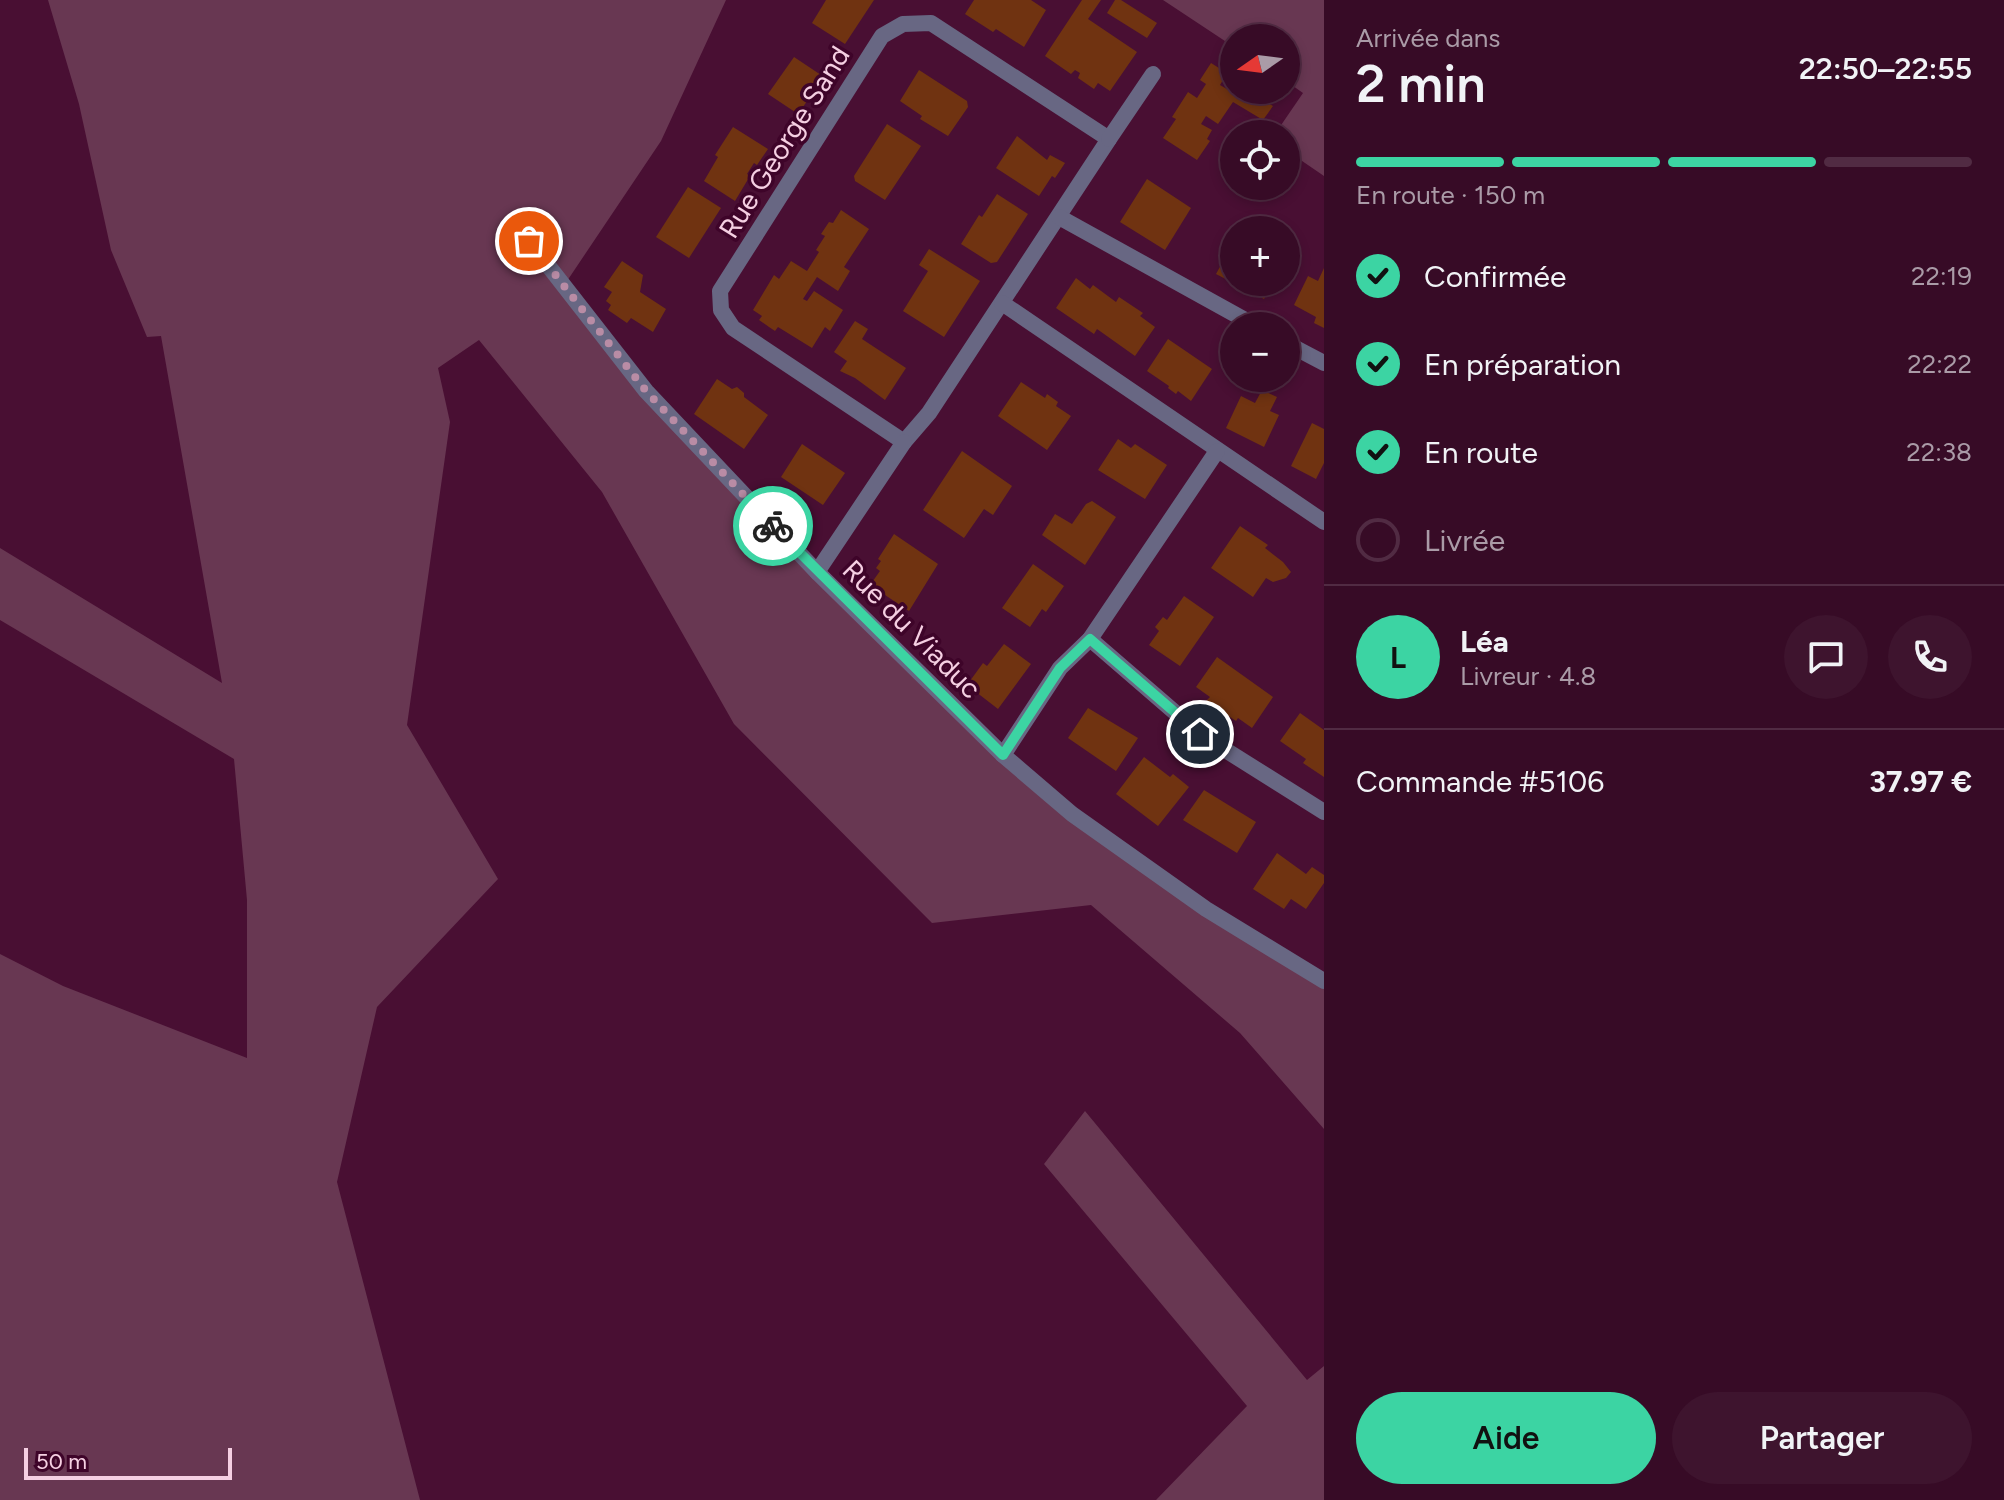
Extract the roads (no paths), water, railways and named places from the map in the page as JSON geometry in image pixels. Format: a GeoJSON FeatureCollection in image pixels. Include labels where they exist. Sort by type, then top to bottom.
{"type":"FeatureCollection","features":[{"type":"Feature","properties":{"kind":"street","name":"Rue George Sand"},"geometry":{"type":"LineString","coordinates":[[904,442],[733,328],[721,310],[720,291],[882,36],[903,24],[931,23],[1109,139]]}},
{"type":"Feature","properties":{"kind":"street"},"geometry":{"type":"LineString","coordinates":[[817,572],[904,442],[929,413],[1153,74]]}},
{"type":"Feature","properties":{"kind":"street"},"geometry":{"type":"LineString","coordinates":[[1059,217],[1231,312]]}},
{"type":"Feature","properties":{"kind":"street","name":"Rue du Viaduc"},"geometry":{"type":"LineString","coordinates":[[529,241],[646,391],[817,572],[1003,755],[1072,814],[1206,909],[1324,981]]}},
{"type":"Feature","properties":{"kind":"street"},"geometry":{"type":"LineString","coordinates":[[1002,303],[1324,522]]}},
{"type":"Feature","properties":{"kind":"street"},"geometry":{"type":"LineString","coordinates":[[1300,350],[1324,363]]}},
{"type":"Feature","properties":{"kind":"street"},"geometry":{"type":"LineString","coordinates":[[1003,755],[1060,668],[1090,639],[1217,451]]}},
{"type":"Feature","properties":{"kind":"street"},"geometry":{"type":"LineString","coordinates":[[1090,639],[1200,734],[1324,812]]}}]}
